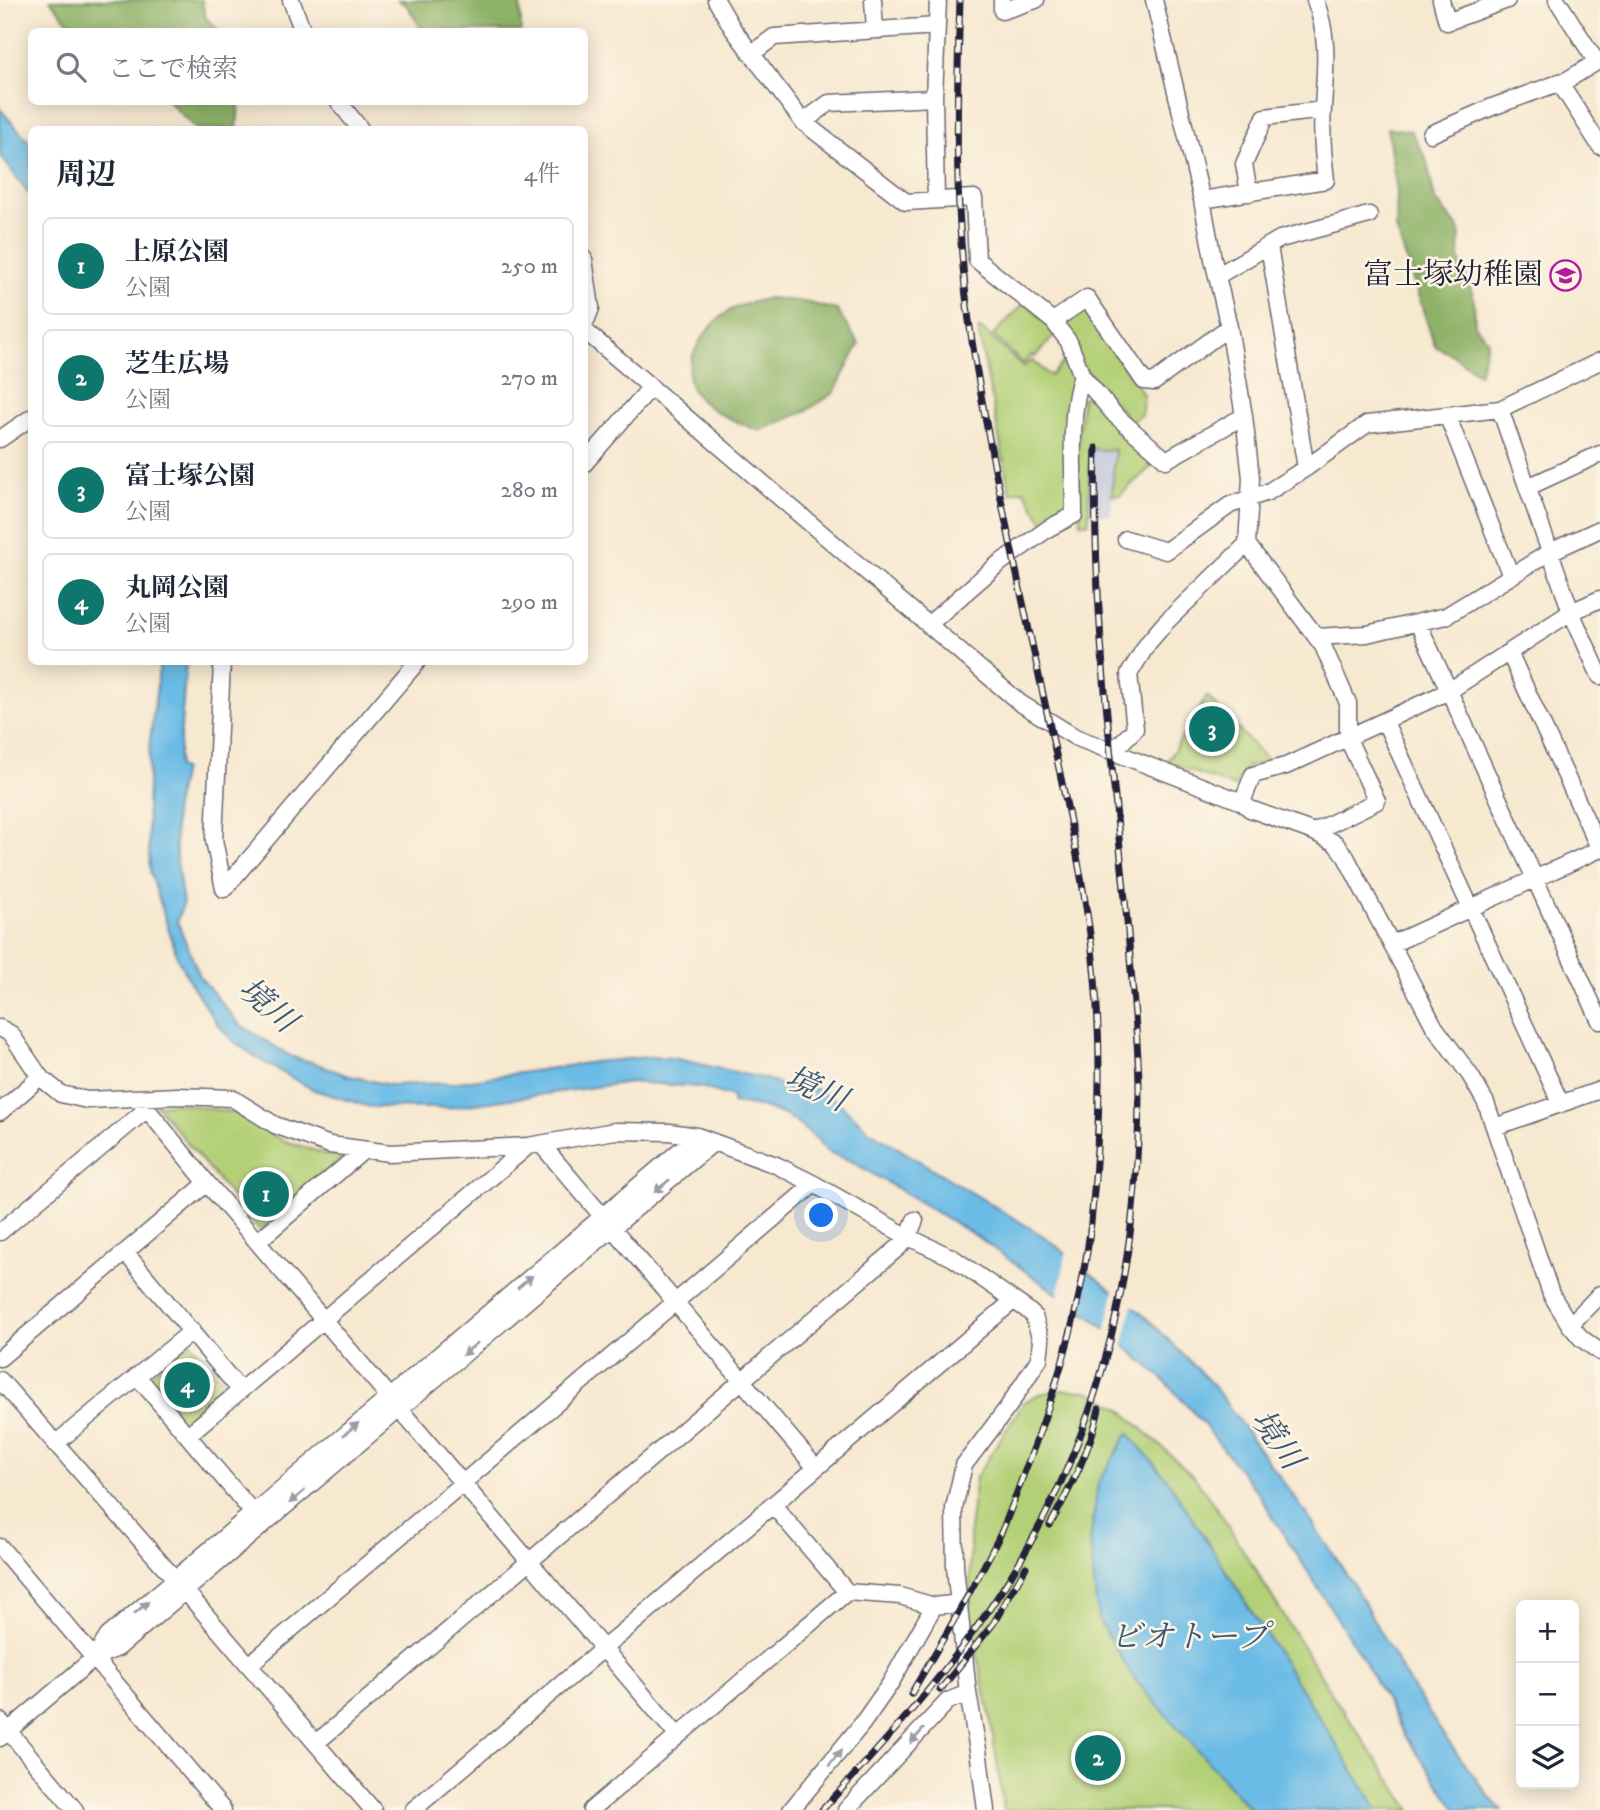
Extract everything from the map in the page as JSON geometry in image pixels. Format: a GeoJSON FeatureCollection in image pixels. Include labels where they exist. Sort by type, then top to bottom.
{"type":"FeatureCollection","features":[{"type":"Feature","properties":{"kind":"street"},"geometry":{"type":"LineString","coordinates":[[291,0],[302,28]]}},
{"type":"Feature","properties":{"kind":"street"},"geometry":{"type":"LineString","coordinates":[[716,0],[733,29],[803,122],[906,202],[974,198],[978,260],[1054,321],[1069,342],[1082,376],[1115,415],[1166,460],[1244,416]]}},
{"type":"Feature","properties":{"kind":"street"},"geometry":{"type":"LineString","coordinates":[[873,0],[875,30]]}},
{"type":"Feature","properties":{"kind":"street"},"geometry":{"type":"LineString","coordinates":[[936,200],[934,98],[938,0]]}},
{"type":"Feature","properties":{"kind":"street"},"geometry":{"type":"LineString","coordinates":[[1002,0],[1002,11],[1036,0]]}},
{"type":"Feature","properties":{"kind":"street"},"geometry":{"type":"LineString","coordinates":[[1154,0],[1229,327],[1251,478],[1247,544],[1316,637],[1340,683],[1348,703],[1348,739],[1377,801],[1314,832]]}},
{"type":"Feature","properties":{"kind":"street"},"geometry":{"type":"LineString","coordinates":[[1202,200],[1326,180],[1322,149],[1327,62],[1323,20],[1315,0]]}},
{"type":"Feature","properties":{"kind":"street"},"geometry":{"type":"LineString","coordinates":[[1441,0],[1447,22],[1507,0]]}},
{"type":"Feature","properties":{"kind":"street"},"geometry":{"type":"LineString","coordinates":[[1431,134],[1492,107],[1567,80],[1598,60],[1557,0]]}},
{"type":"Feature","properties":{"kind":"street"},"geometry":{"type":"LineString","coordinates":[[751,54],[774,37],[937,26]]}},
{"type":"Feature","properties":{"kind":"street"},"geometry":{"type":"LineString","coordinates":[[1559,82],[1600,146]]}},
{"type":"Feature","properties":{"kind":"street"},"geometry":{"type":"LineString","coordinates":[[803,122],[829,103],[934,98]]}},
{"type":"Feature","properties":{"kind":"street"},"geometry":{"type":"LineString","coordinates":[[341,105],[357,126]]}},
{"type":"Feature","properties":{"kind":"street"},"geometry":{"type":"LineString","coordinates":[[1249,193],[1244,163],[1265,117],[1323,110]]}},
{"type":"Feature","properties":{"kind":"street"},"geometry":{"type":"LineString","coordinates":[[1217,275],[1280,239],[1369,215]]}},
{"type":"Feature","properties":{"kind":"street"},"geometry":{"type":"LineString","coordinates":[[1269,246],[1306,468]]}},
{"type":"Feature","properties":{"kind":"street"},"geometry":{"type":"LineString","coordinates":[[588,287],[591,308],[588,317]]}},
{"type":"Feature","properties":{"kind":"street"},"geometry":{"type":"LineString","coordinates":[[1054,321],[1087,298],[1144,381],[1154,382],[1229,327]]}},
{"type":"Feature","properties":{"kind":"street"},"geometry":{"type":"LineString","coordinates":[[588,332],[1020,703],[1075,737],[1242,802],[1250,809],[1314,832],[1335,843],[1346,857],[1434,1027],[1470,1075],[1486,1103],[1551,1294],[1570,1325],[1581,1338],[1600,1352]]}},
{"type":"Feature","properties":{"kind":"street"},"geometry":{"type":"LineString","coordinates":[[1126,539],[1166,551],[1230,505],[1268,492],[1367,424],[1500,409],[1598,367]]}},
{"type":"Feature","properties":{"kind":"street"},"geometry":{"type":"LineString","coordinates":[[928,625],[997,565],[1049,528],[1074,515],[1076,392],[1082,376]]}},
{"type":"Feature","properties":{"kind":"street"},"geometry":{"type":"LineString","coordinates":[[588,459],[651,387]]}},
{"type":"Feature","properties":{"kind":"street"},"geometry":{"type":"LineString","coordinates":[[1500,409],[1571,612],[1600,676]]}},
{"type":"Feature","properties":{"kind":"street"},"geometry":{"type":"LineString","coordinates":[[1447,415],[1511,576]]}},
{"type":"Feature","properties":{"kind":"street"},"geometry":{"type":"LineString","coordinates":[[0,439],[28,420]]}},
{"type":"Feature","properties":{"kind":"street"},"geometry":{"type":"LineString","coordinates":[[1528,488],[1600,454]]}},
{"type":"Feature","properties":{"kind":"street"},"geometry":{"type":"LineString","coordinates":[[1316,637],[1367,634],[1446,617],[1550,552],[1600,530]]}},
{"type":"Feature","properties":{"kind":"street"},"geometry":{"type":"LineString","coordinates":[[1112,752],[1135,729],[1129,674],[1148,643],[1165,623],[1247,544]]}},
{"type":"Feature","properties":{"kind":"street"},"geometry":{"type":"LineString","coordinates":[[1242,802],[1252,775],[1275,770],[1348,739],[1449,691],[1571,612],[1600,599]]}},
{"type":"Feature","properties":{"kind":"street"},"geometry":{"type":"LineString","coordinates":[[1418,623],[1600,1021]]}},
{"type":"Feature","properties":{"kind":"street"},"geometry":{"type":"LineString","coordinates":[[1392,944],[1600,850],[1509,652]]}},
{"type":"Feature","properties":{"kind":"street"},"geometry":{"type":"LineString","coordinates":[[222,665],[214,840],[224,888],[414,665]]}},
{"type":"Feature","properties":{"kind":"street"},"geometry":{"type":"LineString","coordinates":[[1385,722],[1560,1104]]}},
{"type":"Feature","properties":{"kind":"street"},"geometry":{"type":"LineString","coordinates":[[0,1028],[11,1034],[40,1077],[61,1094],[87,1100],[142,1104],[232,1098],[275,1125],[330,1145],[390,1153],[535,1145],[615,1131],[669,1132],[697,1136],[776,1166],[814,1184],[908,1237],[953,1258],[1034,1316],[1041,1341],[1039,1359],[1008,1407],[964,1465],[954,1507],[955,1567],[968,1693],[986,1810]]}},
{"type":"Feature","properties":{"kind":"street"},"geometry":{"type":"LineString","coordinates":[[0,1112],[40,1077]]}},
{"type":"Feature","properties":{"kind":"street"},"geometry":{"type":"LineString","coordinates":[[1494,1127],[1600,1090]]}},
{"type":"Feature","properties":{"kind":"street"},"geometry":{"type":"LineString","coordinates":[[142,1104],[677,1735]]}},
{"type":"Feature","properties":{"kind":"street"},"geometry":{"type":"LineString","coordinates":[[0,1232],[142,1104]]}},
{"type":"Feature","properties":{"kind":"street"},"geometry":{"type":"LineString","coordinates":[[75,1810],[3,1730],[95,1657],[108,1636],[180,1585],[495,1318],[607,1222],[697,1136]]}},
{"type":"Feature","properties":{"kind":"street"},"geometry":{"type":"LineString","coordinates":[[607,1222],[714,1142]]}},
{"type":"Feature","properties":{"kind":"street"},"geometry":{"type":"LineString","coordinates":[[535,1145],[607,1222],[816,1468]]}},
{"type":"Feature","properties":{"kind":"street"},"geometry":{"type":"LineString","coordinates":[[188,1436],[323,1320],[535,1145]]}},
{"type":"Feature","properties":{"kind":"street"},"geometry":{"type":"LineString","coordinates":[[257,1242],[365,1150]]}},
{"type":"Feature","properties":{"kind":"street"},"geometry":{"type":"LineString","coordinates":[[0,1358],[207,1183]]}},
{"type":"Feature","properties":{"kind":"street"},"geometry":{"type":"LineString","coordinates":[[249,1665],[814,1184]]}},
{"type":"Feature","properties":{"kind":"street"},"geometry":{"type":"LineString","coordinates":[[316,1743],[899,1247],[908,1237],[915,1220]]}},
{"type":"Feature","properties":{"kind":"street"},"geometry":{"type":"LineString","coordinates":[[125,1252],[240,1390]]}},
{"type":"Feature","properties":{"kind":"street"},"geometry":{"type":"LineString","coordinates":[[1570,1325],[1600,1294]]}},
{"type":"Feature","properties":{"kind":"street"},"geometry":{"type":"LineString","coordinates":[[413,1810],[1013,1301]]}},
{"type":"Feature","properties":{"kind":"street"},"geometry":{"type":"LineString","coordinates":[[55,1444],[192,1331]]}},
{"type":"Feature","properties":{"kind":"street"},"geometry":{"type":"LineString","coordinates":[[137,1376],[259,1518]]}},
{"type":"Feature","properties":{"kind":"street"},"geometry":{"type":"LineString","coordinates":[[0,1380],[373,1810]]}},
{"type":"Feature","properties":{"kind":"street"},"geometry":{"type":"LineString","coordinates":[[773,1505],[847,1592]]}},
{"type":"Feature","properties":{"kind":"street"},"geometry":{"type":"LineString","coordinates":[[0,1547],[223,1810]]}},
{"type":"Feature","properties":{"kind":"street"},"geometry":{"type":"LineString","coordinates":[[593,1810],[677,1735],[847,1592],[900,1596],[934,1605],[960,1603]]}},
{"type":"Feature","properties":{"kind":"street"},"geometry":{"type":"LineString","coordinates":[[791,1810],[862,1724],[890,1684],[934,1605]]}},
{"type":"Feature","properties":{"kind":"street"},"geometry":{"type":"LineString","coordinates":[[846,1810],[948,1701],[968,1693]]}},
{"type":"Feature","properties":{"kind":"shaded area"},"geometry":{"type":"Polygon","coordinates":[[[1089,449],[1115,450],[1111,515],[1088,514],[1089,449]]]}},
{"type":"Feature","properties":{"kind":"green space"},"geometry":{"type":"Polygon","coordinates":[[[50,0],[202,0],[205,17],[216,28],[78,28],[69,23],[50,0]]]}},
{"type":"Feature","properties":{"kind":"green space"},"geometry":{"type":"Polygon","coordinates":[[[398,0],[520,0],[521,28],[421,28],[407,6],[398,0]]]}},
{"type":"Feature","properties":{"kind":"green space"},"geometry":{"type":"Polygon","coordinates":[[[172,105],[239,105],[237,126],[193,126],[172,105]]]}},
{"type":"Feature","properties":{"kind":"green space"},"geometry":{"type":"Polygon","coordinates":[[[1387,128],[1411,131],[1427,161],[1435,200],[1460,230],[1459,257],[1474,298],[1475,326],[1488,340],[1479,374],[1435,346],[1396,229],[1397,191],[1387,128]]]}},
{"type":"Feature","properties":{"kind":"green space"},"geometry":{"type":"Polygon","coordinates":[[[769,298],[805,302],[837,310],[859,344],[834,393],[804,412],[759,431],[710,408],[690,385],[689,372],[698,346],[716,322],[737,307],[769,298]]]}},
{"type":"Feature","properties":{"kind":"green space"},"geometry":{"type":"Polygon","coordinates":[[[1025,302],[1057,333],[1035,357],[1032,355],[1023,364],[993,335],[1025,302]]]}},
{"type":"Feature","properties":{"kind":"green space"},"geometry":{"type":"Polygon","coordinates":[[[1086,307],[1144,396],[1141,415],[1131,422],[1083,367],[1061,325],[1086,307]]]}},
{"type":"Feature","properties":{"kind":"green space"},"geometry":{"type":"Polygon","coordinates":[[[978,329],[982,329],[1023,367],[1032,360],[1050,376],[1070,356],[1074,373],[1070,395],[1068,512],[1045,525],[1024,490],[1010,493],[978,329]]]}},
{"type":"Feature","properties":{"kind":"green space"},"geometry":{"type":"Polygon","coordinates":[[[1090,393],[1154,455],[1154,464],[1119,496],[1112,495],[1115,450],[1089,449],[1089,523],[1080,523],[1077,450],[1082,398],[1090,393]]]}},
{"type":"Feature","properties":{"kind":"green space"},"geometry":{"type":"Polygon","coordinates":[[[1207,696],[1268,761],[1247,767],[1234,787],[1167,762],[1207,696]]]}},
{"type":"Feature","properties":{"kind":"green space"},"geometry":{"type":"Polygon","coordinates":[[[178,1103],[235,1113],[282,1140],[328,1155],[344,1156],[260,1231],[156,1105],[178,1103]]]}},
{"type":"Feature","properties":{"kind":"green space"},"geometry":{"type":"Polygon","coordinates":[[[190,1342],[230,1389],[183,1428],[143,1381],[190,1342]]]}},
{"type":"Feature","properties":{"kind":"green space"},"geometry":{"type":"Polygon","coordinates":[[[1063,1390],[1088,1391],[1121,1409],[1195,1478],[1222,1516],[1335,1699],[1411,1810],[1004,1810],[990,1716],[970,1623],[970,1522],[976,1477],[1024,1402],[1039,1394],[1063,1390]]]}},
{"type":"Feature","properties":{"kind":"water"},"geometry":{"type":"Polygon","coordinates":[[[0,109],[28,141],[28,193],[0,155],[0,109]]]}},
{"type":"Feature","properties":{"kind":"water","name":"境川"},"geometry":{"type":"Polygon","coordinates":[[[160,665],[186,665],[178,767],[183,769],[174,812],[176,855],[183,904],[177,921],[200,977],[239,1024],[292,1057],[346,1075],[389,1085],[451,1083],[594,1062],[648,1057],[673,1058],[766,1079],[805,1093],[810,1086],[836,1100],[870,1131],[1045,1237],[1147,1318],[1213,1385],[1307,1515],[1355,1587],[1408,1681],[1445,1737],[1502,1810],[1457,1810],[1405,1736],[1366,1664],[1258,1493],[1201,1421],[1164,1380],[1097,1322],[976,1236],[851,1161],[826,1151],[817,1139],[789,1117],[766,1108],[732,1103],[732,1097],[701,1087],[630,1082],[447,1108],[370,1107],[314,1090],[258,1059],[233,1041],[218,1025],[178,959],[150,871],[147,806],[150,740],[160,665]]]}},
{"type":"Feature","properties":{"kind":"water","name":"ビオトープ"},"geometry":{"type":"Polygon","coordinates":[[[1128,1433],[1168,1480],[1378,1810],[1251,1810],[1135,1680],[1098,1620],[1090,1543],[1098,1483],[1128,1433]]]}},
{"type":"Feature","properties":{"kind":"pier"},"geometry":{"type":"Polygon","coordinates":[[[1067,1250],[1087,1266],[1078,1312],[1058,1297],[1067,1250]]]}},
{"type":"Feature","properties":{"kind":"pier"},"geometry":{"type":"Polygon","coordinates":[[[1115,1288],[1133,1303],[1123,1349],[1105,1333],[1115,1288]]]}},
{"type":"Feature","properties":{"kind":"railway"},"geometry":{"type":"LineString","coordinates":[[911,1694],[1001,1533],[1056,1383],[1074,1320],[1087,1256],[1099,1114],[1097,1006],[1086,909],[1068,810],[989,440],[966,298],[958,171],[960,0]]}},
{"type":"Feature","properties":{"kind":"railway"},"geometry":{"type":"LineString","coordinates":[[822,1810],[948,1665],[986,1614],[1024,1554],[1056,1492],[1083,1429],[1104,1364],[1120,1298],[1131,1230],[1137,1161],[1139,1072],[1105,696],[1097,572],[1096,448]]}},
{"type":"Feature","properties":{"kind":"railway"},"geometry":{"type":"LineString","coordinates":[[1050,1525],[1085,1454],[1099,1409]]}},
{"type":"Feature","properties":{"kind":"railway"},"geometry":{"type":"LineString","coordinates":[[940,1690],[993,1624],[1026,1567]]}},
{"type":"Feature","properties":{"kind":"place","name":"富士塚幼稚園"},"geometry":{"type":"Point","coordinates":[1566,275]}},
{"type":"Feature","properties":{"kind":"place","name":"富士塚公園"},"geometry":{"type":"Point","coordinates":[1212,729]}},
{"type":"Feature","properties":{"kind":"place","name":"上原公園"},"geometry":{"type":"Point","coordinates":[266,1194]}},
{"type":"Feature","properties":{"kind":"place","name":"丸岡公園"},"geometry":{"type":"Point","coordinates":[187,1385]}},
{"type":"Feature","properties":{"kind":"place","name":"芝生広場"},"geometry":{"type":"Point","coordinates":[1098,1758]}}]}
